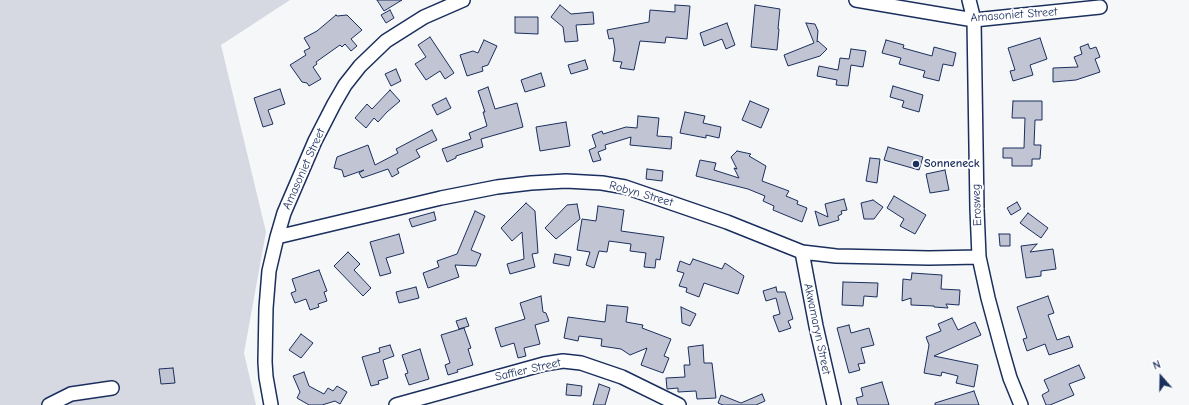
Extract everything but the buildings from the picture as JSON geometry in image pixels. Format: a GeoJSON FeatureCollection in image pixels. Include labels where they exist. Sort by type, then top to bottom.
{"type":"FeatureCollection","features":[{"type":"Feature","properties":{"kind":"street","name":"Amasoniet Street"},"geometry":{"type":"LineString","coordinates":[[272,405],[266,377],[265,362],[266,308],[269,271],[277,237],[289,200],[318,136],[344,85],[386,41],[401,30],[424,17],[463,0]]}},
{"type":"Feature","properties":{"kind":"street","name":"Amasoniet Street"},"geometry":{"type":"LineString","coordinates":[[856,0],[974,20],[1100,7]]}},
{"type":"Feature","properties":{"kind":"street","name":"Erosweg"},"geometry":{"type":"LineString","coordinates":[[969,0],[974,20],[979,257],[1002,350],[1010,378],[1021,405]]}},
{"type":"Feature","properties":{"kind":"street","name":"Robyn Street"},"geometry":{"type":"LineString","coordinates":[[277,237],[476,191],[531,183],[566,181],[602,183],[625,187],[728,222],[802,252],[836,256],[929,258],[979,257]]}},
{"type":"Feature","properties":{"kind":"street","name":"Akwamaryn Street"},"geometry":{"type":"LineString","coordinates":[[802,252],[816,326],[834,405]]}},
{"type":"Feature","properties":{"kind":"street","name":"Saffier Street"},"geometry":{"type":"LineString","coordinates":[[396,405],[544,364],[563,361],[581,363],[622,377],[679,405]]}},
{"type":"Feature","properties":{"kind":"street"},"geometry":{"type":"LineString","coordinates":[[49,405],[71,394],[112,388]]}},
{"type":"Feature","properties":{"kind":"shaded area"},"geometry":{"type":"Polygon","coordinates":[[[0,0],[290,0],[221,45],[266,232],[244,353],[256,405],[0,405],[0,0]]]}},
{"type":"Feature","properties":{"kind":"place","name":"Sonneneck"},"geometry":{"type":"Point","coordinates":[916,164]}}]}
